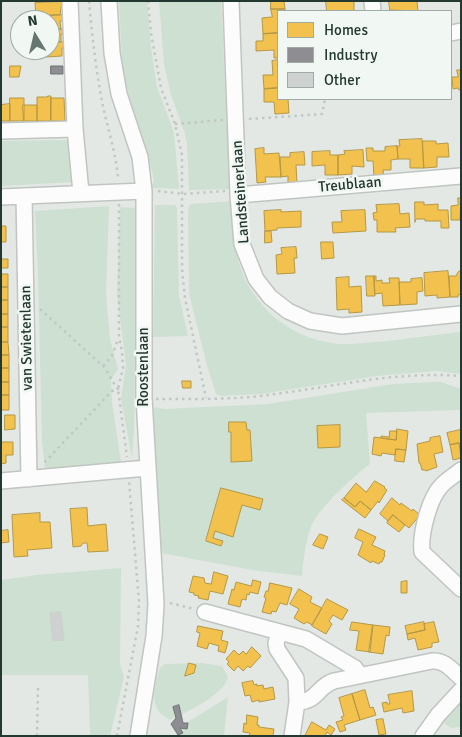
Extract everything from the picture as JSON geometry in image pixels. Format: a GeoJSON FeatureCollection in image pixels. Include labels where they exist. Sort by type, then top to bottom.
{"type":"FeatureCollection","features":[{"type":"Feature","properties":{"kind":"street"},"geometry":{"type":"LineString","coordinates":[[70,1],[75,129],[81,193]]}},
{"type":"Feature","properties":{"kind":"street","name":"Roostenlaan"},"geometry":{"type":"LineString","coordinates":[[109,1],[112,54],[119,94],[140,158],[144,190],[144,398],[156,604],[154,636],[138,736]]}},
{"type":"Feature","properties":{"kind":"street","name":"Landsteinerlaan"},"geometry":{"type":"LineString","coordinates":[[231,1],[238,195],[242,244],[256,279],[270,296],[288,311],[310,321],[342,326],[461,314]]}},
{"type":"Feature","properties":{"kind":"street"},"geometry":{"type":"LineString","coordinates":[[1,131],[75,129]]}},
{"type":"Feature","properties":{"kind":"street","name":"Treublaan"},"geometry":{"type":"LineString","coordinates":[[238,195],[461,176]]}},
{"type":"Feature","properties":{"kind":"street"},"geometry":{"type":"LineString","coordinates":[[1,197],[144,190]]}},
{"type":"Feature","properties":{"kind":"street","name":"van Swietenlaan"},"geometry":{"type":"LineString","coordinates":[[24,196],[29,479]]}},
{"type":"Feature","properties":{"kind":"street"},"geometry":{"type":"LineString","coordinates":[[1,481],[147,468]]}},
{"type":"Feature","properties":{"kind":"street"},"geometry":{"type":"LineString","coordinates":[[461,470],[441,486],[430,505],[421,542],[422,552],[461,589]]}},
{"type":"Feature","properties":{"kind":"street"},"geometry":{"type":"LineString","coordinates":[[205,612],[306,639],[354,668],[360,675]]}},
{"type":"Feature","properties":{"kind":"street"},"geometry":{"type":"LineString","coordinates":[[279,632],[276,643],[277,649],[296,678],[297,702],[292,736]]}},
{"type":"Feature","properties":{"kind":"street"},"geometry":{"type":"LineString","coordinates":[[297,702],[311,700],[328,683],[439,660],[461,678]]}},
{"type":"Feature","properties":{"kind":"street"},"geometry":{"type":"LineString","coordinates":[[423,736],[438,715],[461,690]]}},
{"type":"Feature","properties":{"kind":"path"},"geometry":{"type":"LineString","coordinates":[[90,1],[96,68],[103,108],[117,160],[119,192]]}},
{"type":"Feature","properties":{"kind":"path"},"geometry":{"type":"LineString","coordinates":[[148,1],[151,33],[161,88],[175,124],[182,155],[182,269],[185,298],[206,398]]}},
{"type":"Feature","properties":{"kind":"path"},"geometry":{"type":"LineString","coordinates":[[175,124],[322,114],[325,100]]}},
{"type":"Feature","properties":{"kind":"path"},"geometry":{"type":"LineString","coordinates":[[144,190],[183,194],[228,191],[238,195]]}},
{"type":"Feature","properties":{"kind":"path"},"geometry":{"type":"LineString","coordinates":[[27,295],[110,373],[118,389],[112,391],[29,479]]}},
{"type":"Feature","properties":{"kind":"path"},"geometry":{"type":"LineString","coordinates":[[103,366],[112,356],[119,337]]}},
{"type":"Feature","properties":{"kind":"path"},"geometry":{"type":"LineString","coordinates":[[144,398],[206,398],[274,394],[381,377],[441,374],[461,376]]}},
{"type":"Feature","properties":{"kind":"path"},"geometry":{"type":"LineString","coordinates":[[138,605],[173,603],[205,612]]}},
{"type":"Feature","properties":{"kind":"path"},"geometry":{"type":"LineString","coordinates":[[37,736],[38,688]]}},
{"type":"Feature","properties":{"kind":"green space"},"geometry":{"type":"Polygon","coordinates":[[[119,1],[147,1],[157,87],[174,132],[179,189],[151,188],[154,181],[152,171],[125,82],[119,1]]]}},
{"type":"Feature","properties":{"kind":"green space"},"geometry":{"type":"Polygon","coordinates":[[[159,1],[221,1],[230,189],[189,190],[187,143],[171,95],[164,64],[159,1]]]}},
{"type":"Feature","properties":{"kind":"green space"},"geometry":{"type":"Polygon","coordinates":[[[69,140],[74,182],[1,186],[1,141],[69,140]]]}},
{"type":"Feature","properties":{"kind":"green space"},"geometry":{"type":"Polygon","coordinates":[[[233,201],[235,242],[243,274],[252,291],[264,307],[278,320],[312,338],[331,343],[365,343],[461,332],[461,374],[436,371],[377,376],[261,394],[222,396],[216,394],[189,294],[188,212],[191,204],[233,201]]]}},
{"type":"Feature","properties":{"kind":"green space"},"geometry":{"type":"Polygon","coordinates":[[[155,205],[175,205],[177,208],[179,295],[188,336],[153,337],[155,205]]]}},
{"type":"Feature","properties":{"kind":"green space"},"geometry":{"type":"Polygon","coordinates":[[[109,206],[106,295],[110,339],[118,369],[111,380],[112,402],[121,462],[52,470],[45,468],[42,441],[35,211],[109,206]]]}},
{"type":"Feature","properties":{"kind":"green space"},"geometry":{"type":"Polygon","coordinates":[[[120,207],[135,208],[137,217],[132,459],[121,398],[126,364],[117,295],[120,207]]]}},
{"type":"Feature","properties":{"kind":"green space"},"geometry":{"type":"Polygon","coordinates":[[[441,382],[461,389],[461,410],[366,413],[370,464],[326,505],[315,519],[304,555],[302,576],[252,570],[161,553],[155,472],[154,409],[156,407],[164,409],[268,404],[393,384],[441,382]]]}},
{"type":"Feature","properties":{"kind":"green space"},"geometry":{"type":"Polygon","coordinates":[[[121,568],[120,664],[124,677],[110,736],[90,736],[88,675],[1,675],[1,580],[121,568]]]}},
{"type":"Feature","properties":{"kind":"green space"},"geometry":{"type":"Polygon","coordinates":[[[202,663],[222,666],[228,677],[225,684],[204,702],[170,720],[159,711],[155,700],[155,689],[160,667],[165,664],[202,663]]]}},
{"type":"Feature","properties":{"kind":"green space"},"geometry":{"type":"Polygon","coordinates":[[[228,697],[224,736],[182,736],[178,728],[228,697]]]}},
{"type":"Feature","properties":{"kind":"green space"},"geometry":{"type":"Polygon","coordinates":[[[461,699],[461,727],[451,728],[445,724],[444,719],[461,699]]]}},
{"type":"Feature","properties":{"kind":"building: Homes"},"geometry":{"type":"Polygon","coordinates":[[[271,1],[284,1],[285,9],[271,9],[271,1]]]}},
{"type":"Feature","properties":{"kind":"building: Homes"},"geometry":{"type":"Polygon","coordinates":[[[326,1],[354,1],[354,10],[327,10],[326,1]]]}},
{"type":"Feature","properties":{"kind":"building: Homes"},"geometry":{"type":"Polygon","coordinates":[[[389,1],[417,1],[418,10],[390,10],[389,1]]]}},
{"type":"Feature","properties":{"kind":"building: Homes"},"geometry":{"type":"Polygon","coordinates":[[[62,2],[60,15],[60,10],[36,10],[35,3],[62,2]]]}},
{"type":"Feature","properties":{"kind":"building: Homes"},"geometry":{"type":"Polygon","coordinates":[[[271,9],[285,9],[277,10],[277,33],[263,34],[262,18],[272,17],[271,9]]]}},
{"type":"Feature","properties":{"kind":"building: Homes"},"geometry":{"type":"Polygon","coordinates":[[[60,29],[63,29],[63,34],[61,34],[61,42],[60,29]]]}},
{"type":"Feature","properties":{"kind":"building: Homes"},"geometry":{"type":"Polygon","coordinates":[[[277,33],[277,58],[274,58],[274,50],[256,51],[256,41],[263,41],[263,34],[277,33]]]}},
{"type":"Feature","properties":{"kind":"building: Homes"},"geometry":{"type":"Polygon","coordinates":[[[60,42],[64,42],[62,56],[60,56],[60,42]]]}},
{"type":"Feature","properties":{"kind":"building: Homes"},"geometry":{"type":"Polygon","coordinates":[[[277,60],[277,88],[264,89],[263,75],[273,75],[272,61],[277,60]]]}},
{"type":"Feature","properties":{"kind":"building: Homes"},"geometry":{"type":"Polygon","coordinates":[[[10,66],[21,66],[19,77],[10,77],[10,66]]]}},
{"type":"Feature","properties":{"kind":"building: Homes"},"geometry":{"type":"Polygon","coordinates":[[[457,70],[461,70],[461,90],[458,88],[453,89],[452,77],[458,77],[457,70]]]}},
{"type":"Feature","properties":{"kind":"building: Homes"},"geometry":{"type":"Polygon","coordinates":[[[277,88],[277,100],[288,100],[289,113],[275,114],[274,102],[264,102],[264,89],[277,88]]]}},
{"type":"Feature","properties":{"kind":"building: Homes"},"geometry":{"type":"Polygon","coordinates":[[[51,96],[51,121],[37,121],[37,97],[51,96]]]}},
{"type":"Feature","properties":{"kind":"building: Homes"},"geometry":{"type":"Polygon","coordinates":[[[10,98],[24,98],[24,121],[10,121],[10,98]]]}},
{"type":"Feature","properties":{"kind":"building: Homes"},"geometry":{"type":"Polygon","coordinates":[[[51,98],[64,98],[65,121],[51,121],[51,98]]]}},
{"type":"Feature","properties":{"kind":"building: Homes"},"geometry":{"type":"Polygon","coordinates":[[[10,104],[10,121],[1,121],[1,105],[10,104]]]}},
{"type":"Feature","properties":{"kind":"building: Homes"},"geometry":{"type":"Polygon","coordinates":[[[23,105],[37,105],[37,121],[24,121],[23,105]]]}},
{"type":"Feature","properties":{"kind":"building: Homes"},"geometry":{"type":"Polygon","coordinates":[[[422,139],[424,168],[410,168],[410,159],[398,159],[397,146],[400,146],[399,140],[422,139]]]}},
{"type":"Feature","properties":{"kind":"building: Homes"},"geometry":{"type":"Polygon","coordinates":[[[423,141],[436,141],[436,144],[448,143],[449,157],[437,157],[437,167],[424,168],[423,141]]]}},
{"type":"Feature","properties":{"kind":"building: Homes"},"geometry":{"type":"Polygon","coordinates":[[[397,146],[398,159],[391,160],[391,170],[383,170],[384,177],[374,178],[373,161],[367,161],[366,148],[373,148],[373,151],[385,151],[385,147],[397,146]]]}},
{"type":"Feature","properties":{"kind":"building: Homes"},"geometry":{"type":"Polygon","coordinates":[[[264,148],[264,154],[279,153],[281,177],[265,177],[266,182],[257,183],[255,149],[264,148]]]}},
{"type":"Feature","properties":{"kind":"building: Homes"},"geometry":{"type":"Polygon","coordinates":[[[363,150],[364,167],[352,166],[352,174],[338,175],[338,155],[345,154],[344,151],[363,150]]]}},
{"type":"Feature","properties":{"kind":"building: Homes"},"geometry":{"type":"Polygon","coordinates":[[[330,151],[330,155],[338,155],[338,175],[325,175],[325,165],[312,166],[312,152],[330,151]]]}},
{"type":"Feature","properties":{"kind":"building: Homes"},"geometry":{"type":"Polygon","coordinates":[[[304,152],[305,165],[296,165],[297,183],[288,184],[288,176],[281,177],[280,157],[290,157],[290,153],[304,152]]]}},
{"type":"Feature","properties":{"kind":"building: Homes"},"geometry":{"type":"Polygon","coordinates":[[[458,198],[461,198],[460,220],[451,220],[451,206],[458,205],[458,198]]]}},
{"type":"Feature","properties":{"kind":"building: Homes"},"geometry":{"type":"Polygon","coordinates":[[[415,202],[424,202],[424,205],[438,204],[438,210],[448,210],[449,228],[441,228],[441,221],[416,219],[415,222],[415,202]]]}},
{"type":"Feature","properties":{"kind":"building: Homes"},"geometry":{"type":"Polygon","coordinates":[[[399,204],[400,214],[409,213],[410,227],[395,228],[396,232],[377,232],[377,220],[374,220],[373,213],[377,212],[376,205],[399,204]]]}},
{"type":"Feature","properties":{"kind":"building: Homes"},"geometry":{"type":"Polygon","coordinates":[[[281,210],[281,212],[301,211],[301,227],[277,228],[277,230],[265,231],[264,211],[281,210]]]}},
{"type":"Feature","properties":{"kind":"building: Homes"},"geometry":{"type":"Polygon","coordinates":[[[365,210],[366,231],[333,233],[332,222],[342,222],[341,211],[365,210]]]}},
{"type":"Feature","properties":{"kind":"building: Homes"},"geometry":{"type":"Polygon","coordinates":[[[1,226],[6,226],[6,242],[1,242],[1,226]]]}},
{"type":"Feature","properties":{"kind":"building: Homes"},"geometry":{"type":"Polygon","coordinates":[[[265,231],[271,231],[272,242],[265,243],[265,231]]]}},
{"type":"Feature","properties":{"kind":"building: Homes"},"geometry":{"type":"Polygon","coordinates":[[[321,242],[333,242],[334,258],[322,259],[321,242]]]}},
{"type":"Feature","properties":{"kind":"building: Homes"},"geometry":{"type":"Polygon","coordinates":[[[296,247],[297,258],[294,258],[295,273],[277,274],[276,255],[282,254],[281,248],[296,247]]]}},
{"type":"Feature","properties":{"kind":"building: Homes"},"geometry":{"type":"Polygon","coordinates":[[[1,259],[8,259],[8,268],[1,268],[1,259]]]}},
{"type":"Feature","properties":{"kind":"building: Homes"},"geometry":{"type":"Polygon","coordinates":[[[448,271],[450,297],[437,298],[437,295],[425,296],[424,273],[448,271]]]}},
{"type":"Feature","properties":{"kind":"building: Homes"},"geometry":{"type":"Polygon","coordinates":[[[461,271],[461,294],[458,297],[450,297],[449,276],[456,276],[461,271]]]}},
{"type":"Feature","properties":{"kind":"building: Homes"},"geometry":{"type":"Polygon","coordinates":[[[1,274],[8,274],[8,287],[1,287],[1,274]]]}},
{"type":"Feature","properties":{"kind":"building: Homes"},"geometry":{"type":"Polygon","coordinates":[[[366,276],[374,276],[375,296],[367,296],[366,276]]]}},
{"type":"Feature","properties":{"kind":"building: Homes"},"geometry":{"type":"Polygon","coordinates":[[[374,276],[376,276],[376,281],[382,280],[382,283],[390,283],[389,278],[399,278],[400,305],[383,306],[382,293],[375,294],[374,276]]]}},
{"type":"Feature","properties":{"kind":"building: Homes"},"geometry":{"type":"Polygon","coordinates":[[[349,277],[349,287],[361,286],[362,312],[349,313],[349,309],[337,310],[336,278],[349,277]]]}},
{"type":"Feature","properties":{"kind":"building: Homes"},"geometry":{"type":"Polygon","coordinates":[[[422,278],[423,291],[417,292],[417,304],[400,305],[399,282],[411,282],[411,279],[422,278]]]}},
{"type":"Feature","properties":{"kind":"building: Homes"},"geometry":{"type":"Polygon","coordinates":[[[1,287],[8,287],[8,300],[1,300],[1,287]]]}},
{"type":"Feature","properties":{"kind":"building: Homes"},"geometry":{"type":"Polygon","coordinates":[[[1,300],[8,300],[8,314],[1,314],[1,300]]]}},
{"type":"Feature","properties":{"kind":"building: Homes"},"geometry":{"type":"Polygon","coordinates":[[[1,314],[8,314],[8,327],[1,327],[1,314]]]}},
{"type":"Feature","properties":{"kind":"building: Homes"},"geometry":{"type":"Polygon","coordinates":[[[1,327],[8,327],[8,342],[1,342],[1,327]]]}},
{"type":"Feature","properties":{"kind":"building: Homes"},"geometry":{"type":"Polygon","coordinates":[[[1,342],[8,342],[9,355],[1,355],[1,342]]]}},
{"type":"Feature","properties":{"kind":"building: Homes"},"geometry":{"type":"Polygon","coordinates":[[[1,355],[9,355],[9,368],[1,368],[1,355]]]}},
{"type":"Feature","properties":{"kind":"building: Homes"},"geometry":{"type":"Polygon","coordinates":[[[1,368],[9,368],[9,382],[1,382],[1,368]]]}},
{"type":"Feature","properties":{"kind":"building: Homes"},"geometry":{"type":"Polygon","coordinates":[[[182,381],[191,381],[191,388],[183,388],[182,381]]]}},
{"type":"Feature","properties":{"kind":"building: Homes"},"geometry":{"type":"Polygon","coordinates":[[[1,382],[9,382],[9,395],[1,395],[1,382]]]}},
{"type":"Feature","properties":{"kind":"building: Homes"},"geometry":{"type":"Polygon","coordinates":[[[1,395],[9,395],[9,410],[1,410],[1,395]]]}},
{"type":"Feature","properties":{"kind":"building: Homes"},"geometry":{"type":"Polygon","coordinates":[[[5,415],[15,415],[15,429],[5,430],[5,415]]]}},
{"type":"Feature","properties":{"kind":"building: Homes"},"geometry":{"type":"Polygon","coordinates":[[[229,422],[246,422],[247,430],[250,430],[252,461],[231,462],[229,422]]]}},
{"type":"Feature","properties":{"kind":"building: Homes"},"geometry":{"type":"Polygon","coordinates":[[[340,425],[340,447],[318,448],[317,426],[340,425]]]}},
{"type":"Feature","properties":{"kind":"building: Homes"},"geometry":{"type":"Polygon","coordinates":[[[397,429],[408,431],[406,450],[396,449],[395,455],[382,453],[381,456],[372,454],[374,437],[396,440],[397,429]]]}},
{"type":"Feature","properties":{"kind":"building: Homes"},"geometry":{"type":"Polygon","coordinates":[[[460,430],[461,449],[459,443],[450,445],[447,433],[460,430]]]}},
{"type":"Feature","properties":{"kind":"building: Homes"},"geometry":{"type":"Polygon","coordinates":[[[390,431],[397,431],[396,440],[381,438],[381,436],[389,437],[390,431]]]}},
{"type":"Feature","properties":{"kind":"building: Homes"},"geometry":{"type":"Polygon","coordinates":[[[440,436],[443,452],[434,454],[437,467],[426,471],[422,470],[419,463],[417,444],[440,436]]]}},
{"type":"Feature","properties":{"kind":"building: Homes"},"geometry":{"type":"Polygon","coordinates":[[[1,442],[13,442],[13,455],[6,455],[6,463],[1,464],[1,442]]]}},
{"type":"Feature","properties":{"kind":"building: Homes"},"geometry":{"type":"Polygon","coordinates":[[[459,443],[461,458],[453,460],[450,445],[459,443]]]}},
{"type":"Feature","properties":{"kind":"building: Homes"},"geometry":{"type":"Polygon","coordinates":[[[396,449],[406,450],[404,462],[395,461],[396,449]]]}},
{"type":"Feature","properties":{"kind":"building: Homes"},"geometry":{"type":"Polygon","coordinates":[[[375,481],[387,490],[379,503],[378,501],[371,510],[360,501],[355,507],[344,498],[356,483],[366,492],[375,481]]]}},
{"type":"Feature","properties":{"kind":"building: Homes"},"geometry":{"type":"Polygon","coordinates":[[[221,488],[263,499],[260,510],[242,505],[233,537],[215,531],[213,538],[223,541],[221,546],[206,541],[221,488]]]}},
{"type":"Feature","properties":{"kind":"building: Homes"},"geometry":{"type":"Polygon","coordinates":[[[344,498],[355,507],[360,501],[371,510],[365,518],[342,500],[344,498]]]}},
{"type":"Feature","properties":{"kind":"building: Homes"},"geometry":{"type":"Polygon","coordinates":[[[392,498],[400,505],[401,503],[412,511],[413,509],[420,515],[409,528],[393,515],[388,521],[380,514],[392,498]]]}},
{"type":"Feature","properties":{"kind":"building: Homes"},"geometry":{"type":"Polygon","coordinates":[[[87,508],[88,526],[106,524],[108,551],[88,552],[87,543],[73,547],[70,509],[87,508]]]}},
{"type":"Feature","properties":{"kind":"building: Homes"},"geometry":{"type":"Polygon","coordinates":[[[40,513],[40,522],[50,522],[52,548],[27,550],[28,556],[14,557],[12,515],[40,513]]]}},
{"type":"Feature","properties":{"kind":"building: Homes"},"geometry":{"type":"Polygon","coordinates":[[[393,515],[405,525],[399,532],[387,523],[393,515]]]}},
{"type":"Feature","properties":{"kind":"building: Homes"},"geometry":{"type":"Polygon","coordinates":[[[359,529],[376,537],[372,545],[385,551],[382,562],[379,564],[372,561],[371,563],[358,555],[363,542],[355,538],[359,529]]]}},
{"type":"Feature","properties":{"kind":"building: Homes"},"geometry":{"type":"Polygon","coordinates":[[[8,530],[9,542],[1,543],[1,531],[8,530]]]}},
{"type":"Feature","properties":{"kind":"building: Homes"},"geometry":{"type":"Polygon","coordinates":[[[320,534],[328,537],[323,549],[313,545],[320,534]]]}},
{"type":"Feature","properties":{"kind":"building: Homes"},"geometry":{"type":"Polygon","coordinates":[[[214,572],[228,576],[223,594],[210,591],[208,600],[198,598],[199,596],[189,592],[193,576],[204,578],[205,583],[211,584],[214,572]]]}},
{"type":"Feature","properties":{"kind":"building: Homes"},"geometry":{"type":"Polygon","coordinates":[[[253,580],[261,582],[258,594],[250,592],[249,595],[247,594],[246,600],[242,599],[240,607],[228,604],[236,582],[251,586],[253,580]]]}},
{"type":"Feature","properties":{"kind":"building: Homes"},"geometry":{"type":"Polygon","coordinates":[[[407,581],[407,593],[401,593],[401,582],[407,581]]]}},
{"type":"Feature","properties":{"kind":"building: Homes"},"geometry":{"type":"Polygon","coordinates":[[[270,583],[292,588],[287,605],[280,603],[276,612],[272,611],[271,614],[262,612],[266,598],[264,597],[270,583]]]}},
{"type":"Feature","properties":{"kind":"building: Homes"},"geometry":{"type":"Polygon","coordinates":[[[299,589],[312,597],[310,602],[322,608],[312,625],[307,622],[304,624],[294,618],[299,609],[290,604],[299,589]]]}},
{"type":"Feature","properties":{"kind":"building: Homes"},"geometry":{"type":"Polygon","coordinates":[[[327,599],[348,610],[342,620],[333,615],[329,621],[332,624],[326,634],[312,626],[327,599]]]}},
{"type":"Feature","properties":{"kind":"building: Homes"},"geometry":{"type":"Polygon","coordinates":[[[352,622],[373,625],[370,652],[356,650],[359,631],[350,630],[352,622]]]}},
{"type":"Feature","properties":{"kind":"building: Homes"},"geometry":{"type":"Polygon","coordinates":[[[424,622],[425,630],[407,634],[405,626],[424,622]]]}},
{"type":"Feature","properties":{"kind":"building: Homes"},"geometry":{"type":"Polygon","coordinates":[[[434,622],[439,642],[432,643],[432,647],[418,650],[415,638],[408,640],[407,634],[425,630],[424,624],[434,622]]]}},
{"type":"Feature","properties":{"kind":"building: Homes"},"geometry":{"type":"Polygon","coordinates":[[[373,625],[390,627],[389,636],[386,635],[383,654],[369,652],[373,625]]]}},
{"type":"Feature","properties":{"kind":"building: Homes"},"geometry":{"type":"Polygon","coordinates":[[[198,626],[223,631],[221,640],[228,642],[225,653],[218,651],[219,646],[209,643],[207,649],[197,646],[200,633],[197,632],[198,626]]]}},
{"type":"Feature","properties":{"kind":"building: Homes"},"geometry":{"type":"Polygon","coordinates":[[[252,647],[261,656],[250,668],[248,666],[243,671],[238,666],[234,671],[227,664],[229,662],[226,659],[234,650],[239,655],[243,651],[246,654],[252,647]]]}},
{"type":"Feature","properties":{"kind":"building: Homes"},"geometry":{"type":"Polygon","coordinates":[[[189,663],[196,665],[194,673],[185,676],[189,663]]]}},
{"type":"Feature","properties":{"kind":"building: Homes"},"geometry":{"type":"Polygon","coordinates":[[[253,681],[254,685],[263,685],[264,689],[273,687],[275,699],[252,702],[250,695],[245,696],[242,683],[253,681]]]}},
{"type":"Feature","properties":{"kind":"building: Homes"},"geometry":{"type":"Polygon","coordinates":[[[365,690],[370,708],[373,707],[376,715],[360,720],[352,694],[365,690]]]}},
{"type":"Feature","properties":{"kind":"building: Homes"},"geometry":{"type":"Polygon","coordinates":[[[412,691],[414,711],[403,713],[402,708],[384,712],[382,703],[387,702],[387,704],[390,704],[388,695],[412,691]]]}},
{"type":"Feature","properties":{"kind":"building: Homes"},"geometry":{"type":"Polygon","coordinates":[[[352,694],[360,720],[344,725],[346,730],[340,732],[336,722],[343,720],[341,717],[344,716],[339,698],[352,694]]]}},
{"type":"Feature","properties":{"kind":"building: Homes"},"geometry":{"type":"Polygon","coordinates":[[[247,715],[258,717],[257,725],[259,727],[274,729],[273,736],[249,736],[250,733],[243,732],[247,715]]]}},
{"type":"Feature","properties":{"kind":"building: Homes"},"geometry":{"type":"Polygon","coordinates":[[[383,719],[386,734],[379,735],[376,720],[383,719]]]}},
{"type":"Feature","properties":{"kind":"building: Homes"},"geometry":{"type":"Polygon","coordinates":[[[312,722],[326,730],[329,725],[335,729],[331,735],[327,732],[325,736],[305,736],[312,722]]]}},
{"type":"Feature","properties":{"kind":"building: Industry"},"geometry":{"type":"Polygon","coordinates":[[[51,66],[63,66],[63,74],[51,74],[51,66]]]}},
{"type":"Feature","properties":{"kind":"building: Industry"},"geometry":{"type":"Polygon","coordinates":[[[179,705],[183,723],[188,723],[187,729],[180,728],[183,733],[178,735],[171,724],[176,718],[173,707],[179,705]]]}},
{"type":"Feature","properties":{"kind":"building: Other"},"geometry":{"type":"Polygon","coordinates":[[[61,612],[64,640],[53,641],[50,613],[61,612]]]}}]}
